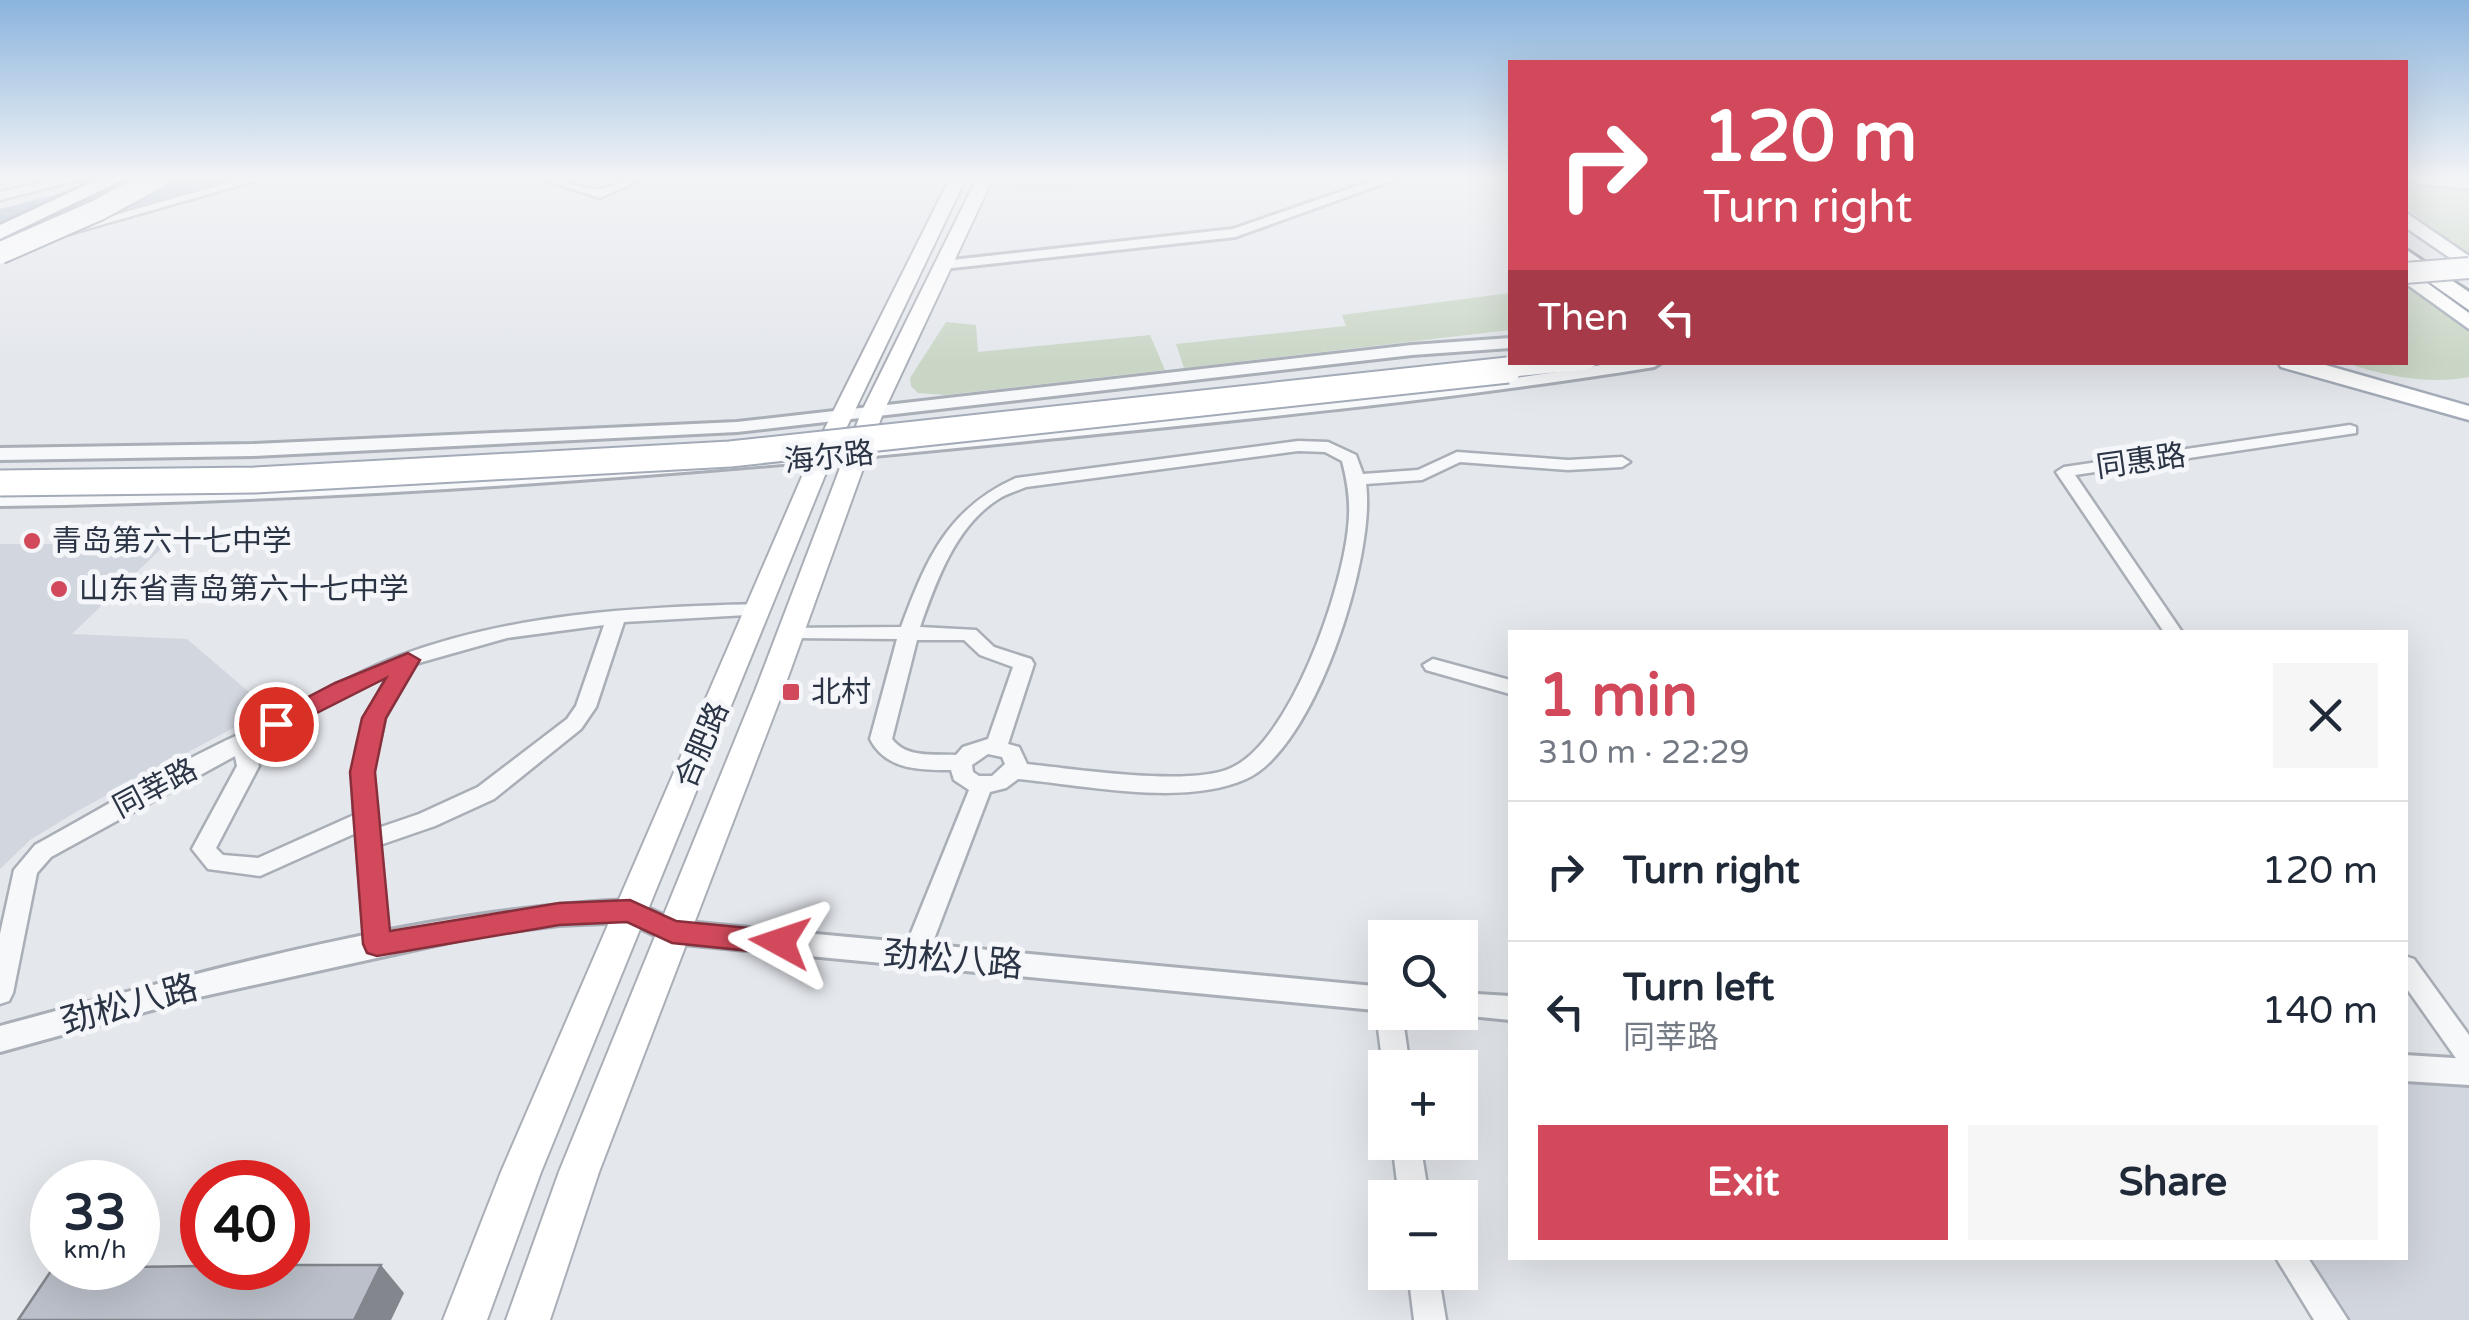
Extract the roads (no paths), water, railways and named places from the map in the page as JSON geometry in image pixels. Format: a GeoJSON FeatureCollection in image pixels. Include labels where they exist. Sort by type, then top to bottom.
{"type":"FeatureCollection","features":[{"type":"Feature","properties":{"kind":"highway"},"geometry":{"type":"LineString","coordinates":[[2410,240],[2469,284]]}},
{"type":"Feature","properties":{"kind":"highway"},"geometry":{"type":"LineString","coordinates":[[2408,257],[2469,304]]}},
{"type":"Feature","properties":{"kind":"main road","name":"合肥路"},"geometry":{"type":"LineString","coordinates":[[465,1320],[521,1172],[821,458],[928,240]]}},
{"type":"Feature","properties":{"kind":"main road","name":"合肥路"},"geometry":{"type":"LineString","coordinates":[[528,1320],[579,1172],[792,632],[872,413],[956,240]]}},
{"type":"Feature","properties":{"kind":"main road"},"geometry":{"type":"LineString","coordinates":[[2434,240],[2469,266]]}},
{"type":"Feature","properties":{"kind":"main road"},"geometry":{"type":"LineString","coordinates":[[2408,255],[2469,249]]}},
{"type":"Feature","properties":{"kind":"main road"},"geometry":{"type":"LineString","coordinates":[[2408,273],[2469,266]]}},
{"type":"Feature","properties":{"kind":"main road"},"geometry":{"type":"LineString","coordinates":[[2408,275],[2469,323]]}},
{"type":"Feature","properties":{"kind":"main road","name":"海尔路"},"geometry":{"type":"LineString","coordinates":[[0,465],[295,462],[558,448],[813,430],[1501,361]]}},
{"type":"Feature","properties":{"kind":"main road","name":"海尔路"},"geometry":{"type":"LineString","coordinates":[[0,483],[275,479],[730,454],[1501,361]]}},
{"type":"Feature","properties":{"kind":"main road"},"geometry":{"type":"LineString","coordinates":[[2300,365],[2469,413]]}},
{"type":"Feature","properties":{"kind":"main road"},"geometry":{"type":"LineString","coordinates":[[2336,365],[2400,385],[2469,388]]}},
{"type":"Feature","properties":{"kind":"street"},"geometry":{"type":"LineString","coordinates":[[954,243],[989,252],[1112,240]]}},
{"type":"Feature","properties":{"kind":"street"},"geometry":{"type":"LineString","coordinates":[[943,265],[1181,240]]}},
{"type":"Feature","properties":{"kind":"street","name":"海尔路"},"geometry":{"type":"LineString","coordinates":[[0,454],[253,450],[737,426],[1412,350],[1508,343]]}},
{"type":"Feature","properties":{"kind":"street","name":"海尔路"},"geometry":{"type":"LineString","coordinates":[[0,500],[278,493],[653,472],[1520,386],[1637,365]]}},
{"type":"Feature","properties":{"kind":"street","name":"同惠路"},"geometry":{"type":"LineString","coordinates":[[2172,630],[2064,472],[2350,430]]}},
{"type":"Feature","properties":{"kind":"street"},"geometry":{"type":"LineString","coordinates":[[961,763],[892,755],[880,739],[906,634],[926,580],[976,508],[1006,486],[1086,472],[1316,446],[1343,453],[1355,468],[1358,480],[1355,560],[1333,628],[1282,735],[1264,758],[1239,774],[1195,783],[1014,771],[1001,782],[982,785],[966,780],[960,769],[961,763],[979,748],[996,746],[1015,758],[1014,771]]}},
{"type":"Feature","properties":{"kind":"street"},"geometry":{"type":"LineString","coordinates":[[1358,480],[1422,476],[1457,457],[1568,466],[1622,462]]}},
{"type":"Feature","properties":{"kind":"street","name":"同莘路"},"geometry":{"type":"LineString","coordinates":[[0,993],[29,864],[60,838],[343,688],[408,660],[505,632],[616,617],[759,610]]}},
{"type":"Feature","properties":{"kind":"street"},"geometry":{"type":"LineString","coordinates":[[243,741],[248,766],[204,849],[216,862],[248,868],[275,863],[367,829],[428,820],[486,792],[574,724],[586,707],[616,617]]}},
{"type":"Feature","properties":{"kind":"street"},"geometry":{"type":"LineString","coordinates":[[792,632],[969,634],[988,652],[1024,664],[996,746]]}},
{"type":"Feature","properties":{"kind":"street"},"geometry":{"type":"LineString","coordinates":[[377,944],[362,772],[374,718],[408,660]]}},
{"type":"Feature","properties":{"kind":"street"},"geometry":{"type":"LineString","coordinates":[[1433,666],[1508,686]]}},
{"type":"Feature","properties":{"kind":"street"},"geometry":{"type":"LineString","coordinates":[[915,955],[982,785]]}},
{"type":"Feature","properties":{"kind":"street","name":"劲松八路"},"geometry":{"type":"LineString","coordinates":[[0,1039],[199,985],[377,944],[539,916],[630,911],[672,932],[1368,998]]}},
{"type":"Feature","properties":{"kind":"street"},"geometry":{"type":"LineString","coordinates":[[2408,970],[2469,1056]]}},
{"type":"Feature","properties":{"kind":"street"},"geometry":{"type":"LineString","coordinates":[[1478,1006],[1508,1008]]}},
{"type":"Feature","properties":{"kind":"street"},"geometry":{"type":"LineString","coordinates":[[2408,1068],[2469,1072]]}},
{"type":"Feature","properties":{"kind":"street"},"geometry":{"type":"LineString","coordinates":[[2292,1260],[2332,1320]]}},
{"type":"Feature","properties":{"kind":"street"},"geometry":{"type":"LineString","coordinates":[[1426,1290],[1430,1320]]}},
{"type":"Feature","properties":{"kind":"place","name":"青岛第六十七中学"},"geometry":{"type":"Point","coordinates":[32,541]}},
{"type":"Feature","properties":{"kind":"place","name":"山东省青岛第六十七中学"},"geometry":{"type":"Point","coordinates":[59,589]}},
{"type":"Feature","properties":{"kind":"place","name":"北村"},"geometry":{"type":"Point","coordinates":[791,692]}}]}
